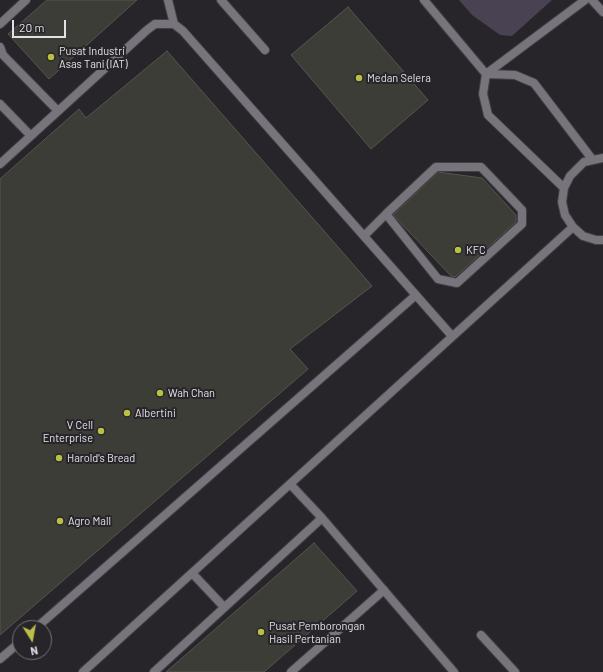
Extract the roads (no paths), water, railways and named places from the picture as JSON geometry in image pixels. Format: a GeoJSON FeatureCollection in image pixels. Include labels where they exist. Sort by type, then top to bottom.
{"type":"FeatureCollection","features":[{"type":"Feature","properties":{"kind":"lane"},"geometry":{"type":"LineString","coordinates":[[0,24],[26,0]]}},
{"type":"Feature","properties":{"kind":"lane"},"geometry":{"type":"LineString","coordinates":[[168,0],[174,24]]}},
{"type":"Feature","properties":{"kind":"lane"},"geometry":{"type":"LineString","coordinates":[[221,0],[266,50]]}},
{"type":"Feature","properties":{"kind":"lane"},"geometry":{"type":"LineString","coordinates":[[424,0],[486,74],[515,75],[534,83],[592,160]]}},
{"type":"Feature","properties":{"kind":"lane"},"geometry":{"type":"LineString","coordinates":[[564,188],[488,115],[483,94],[486,74],[585,0]]}},
{"type":"Feature","properties":{"kind":"lane"},"geometry":{"type":"LineString","coordinates":[[592,0],[603,12]]}},
{"type":"Feature","properties":{"kind":"lane"},"geometry":{"type":"LineString","coordinates":[[0,164],[155,24],[174,24],[182,30],[452,336]]}},
{"type":"Feature","properties":{"kind":"lane"},"geometry":{"type":"LineString","coordinates":[[0,47],[3,54],[58,111]]}},
{"type":"Feature","properties":{"kind":"lane"},"geometry":{"type":"LineString","coordinates":[[0,104],[31,136]]}},
{"type":"Feature","properties":{"kind":"lane"},"geometry":{"type":"LineString","coordinates":[[603,158],[584,162],[570,176],[564,188],[562,202],[565,215],[573,227],[583,236],[596,240],[603,240]]}},
{"type":"Feature","properties":{"kind":"lane"},"geometry":{"type":"LineString","coordinates":[[364,236],[386,214],[436,166],[481,167],[522,210],[522,224],[457,283],[438,279],[386,214]]}},
{"type":"Feature","properties":{"kind":"lane"},"geometry":{"type":"LineString","coordinates":[[83,672],[573,227]]}},
{"type":"Feature","properties":{"kind":"lane"},"geometry":{"type":"LineString","coordinates":[[45,620],[416,295]]}},
{"type":"Feature","properties":{"kind":"lane"},"geometry":{"type":"LineString","coordinates":[[290,484],[322,518],[454,672]]}},
{"type":"Feature","properties":{"kind":"lane"},"geometry":{"type":"LineString","coordinates":[[154,672],[322,518]]}},
{"type":"Feature","properties":{"kind":"lane"},"geometry":{"type":"LineString","coordinates":[[192,573],[224,607]]}},
{"type":"Feature","properties":{"kind":"lane"},"geometry":{"type":"LineString","coordinates":[[292,672],[384,590]]}},
{"type":"Feature","properties":{"kind":"lane"},"geometry":{"type":"LineString","coordinates":[[481,635],[515,672]]}},
{"type":"Feature","properties":{"kind":"lane"},"geometry":{"type":"LineString","coordinates":[[0,659],[12,649]]}},
{"type":"Feature","properties":{"kind":"place","name":"Pusat Industri Asas Tani (IAT)"},"geometry":{"type":"Point","coordinates":[51,57]}},
{"type":"Feature","properties":{"kind":"place","name":"Medan Selera"},"geometry":{"type":"Point","coordinates":[359,78]}},
{"type":"Feature","properties":{"kind":"place","name":"KFC"},"geometry":{"type":"Point","coordinates":[458,250]}},
{"type":"Feature","properties":{"kind":"place","name":"Wah Chan"},"geometry":{"type":"Point","coordinates":[160,393]}},
{"type":"Feature","properties":{"kind":"place","name":"Albertini"},"geometry":{"type":"Point","coordinates":[127,413]}},
{"type":"Feature","properties":{"kind":"place","name":"V Cell Enterprise"},"geometry":{"type":"Point","coordinates":[101,431]}},
{"type":"Feature","properties":{"kind":"place","name":"Harold's Bread"},"geometry":{"type":"Point","coordinates":[59,458]}},
{"type":"Feature","properties":{"kind":"place","name":"Agro Mall"},"geometry":{"type":"Point","coordinates":[60,521]}},
{"type":"Feature","properties":{"kind":"place","name":"Pusat Pemborongan Hasil Pertanian"},"geometry":{"type":"Point","coordinates":[261,632]}}]}
